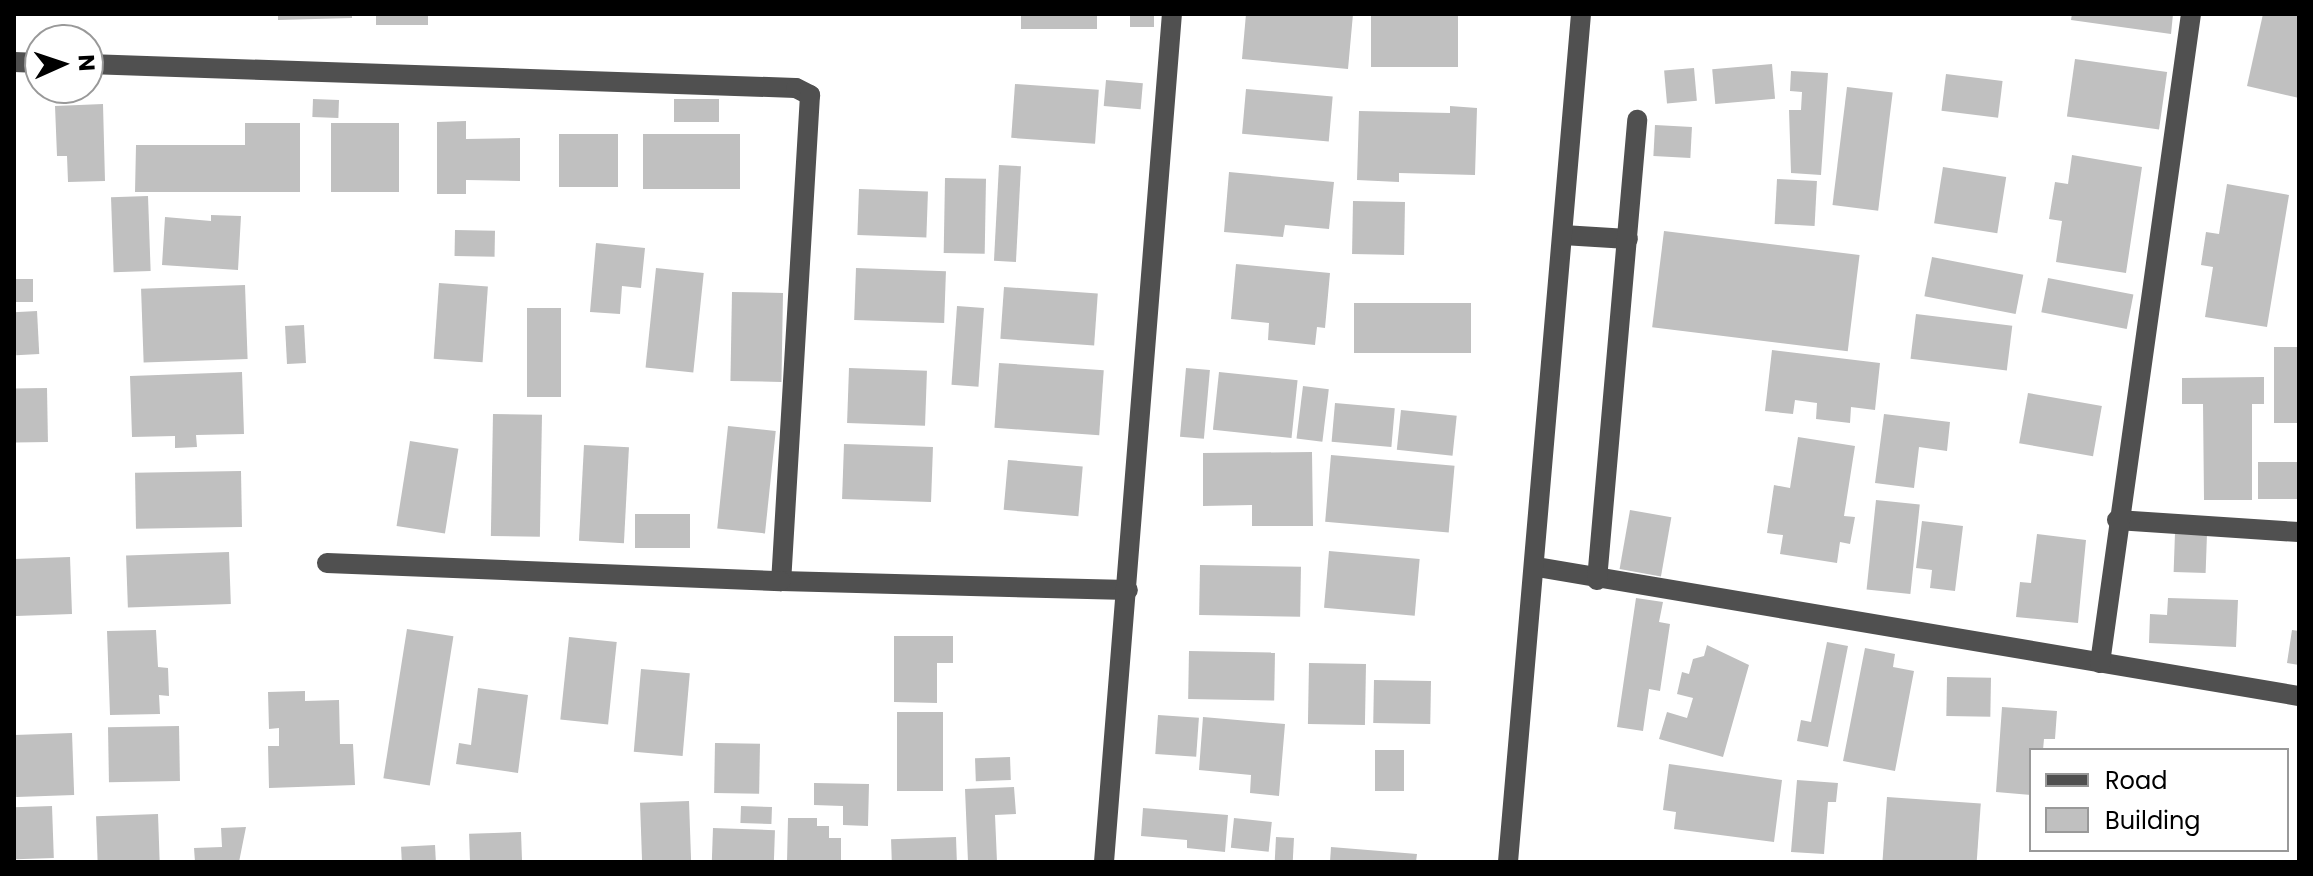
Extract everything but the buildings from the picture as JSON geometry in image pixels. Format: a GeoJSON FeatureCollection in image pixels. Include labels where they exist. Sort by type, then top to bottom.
{"type":"FeatureCollection","features":[{"type":"Feature","properties":{"kind":"street"},"geometry":{"type":"LineString","coordinates":[[1104,862],[1172,14]]}},
{"type":"Feature","properties":{"kind":"street"},"geometry":{"type":"LineString","coordinates":[[1508,862],[1537,567],[1581,14]]}},
{"type":"Feature","properties":{"kind":"street"},"geometry":{"type":"LineString","coordinates":[[2100,663],[2117,520],[2191,14]]}},
{"type":"Feature","properties":{"kind":"street"},"geometry":{"type":"LineString","coordinates":[[104,65],[796,88],[810,95],[781,581]]}},
{"type":"Feature","properties":{"kind":"street"},"geometry":{"type":"LineString","coordinates":[[1597,580],[1637,120]]}},
{"type":"Feature","properties":{"kind":"street"},"geometry":{"type":"LineString","coordinates":[[1563,235],[1628,239]]}},
{"type":"Feature","properties":{"kind":"street"},"geometry":{"type":"LineString","coordinates":[[2117,520],[2299,532]]}},
{"type":"Feature","properties":{"kind":"street"},"geometry":{"type":"LineString","coordinates":[[327,563],[781,581],[1128,590]]}},
{"type":"Feature","properties":{"kind":"street"},"geometry":{"type":"LineString","coordinates":[[1537,567],[1597,580],[1759,600],[2299,696]]}}]}
